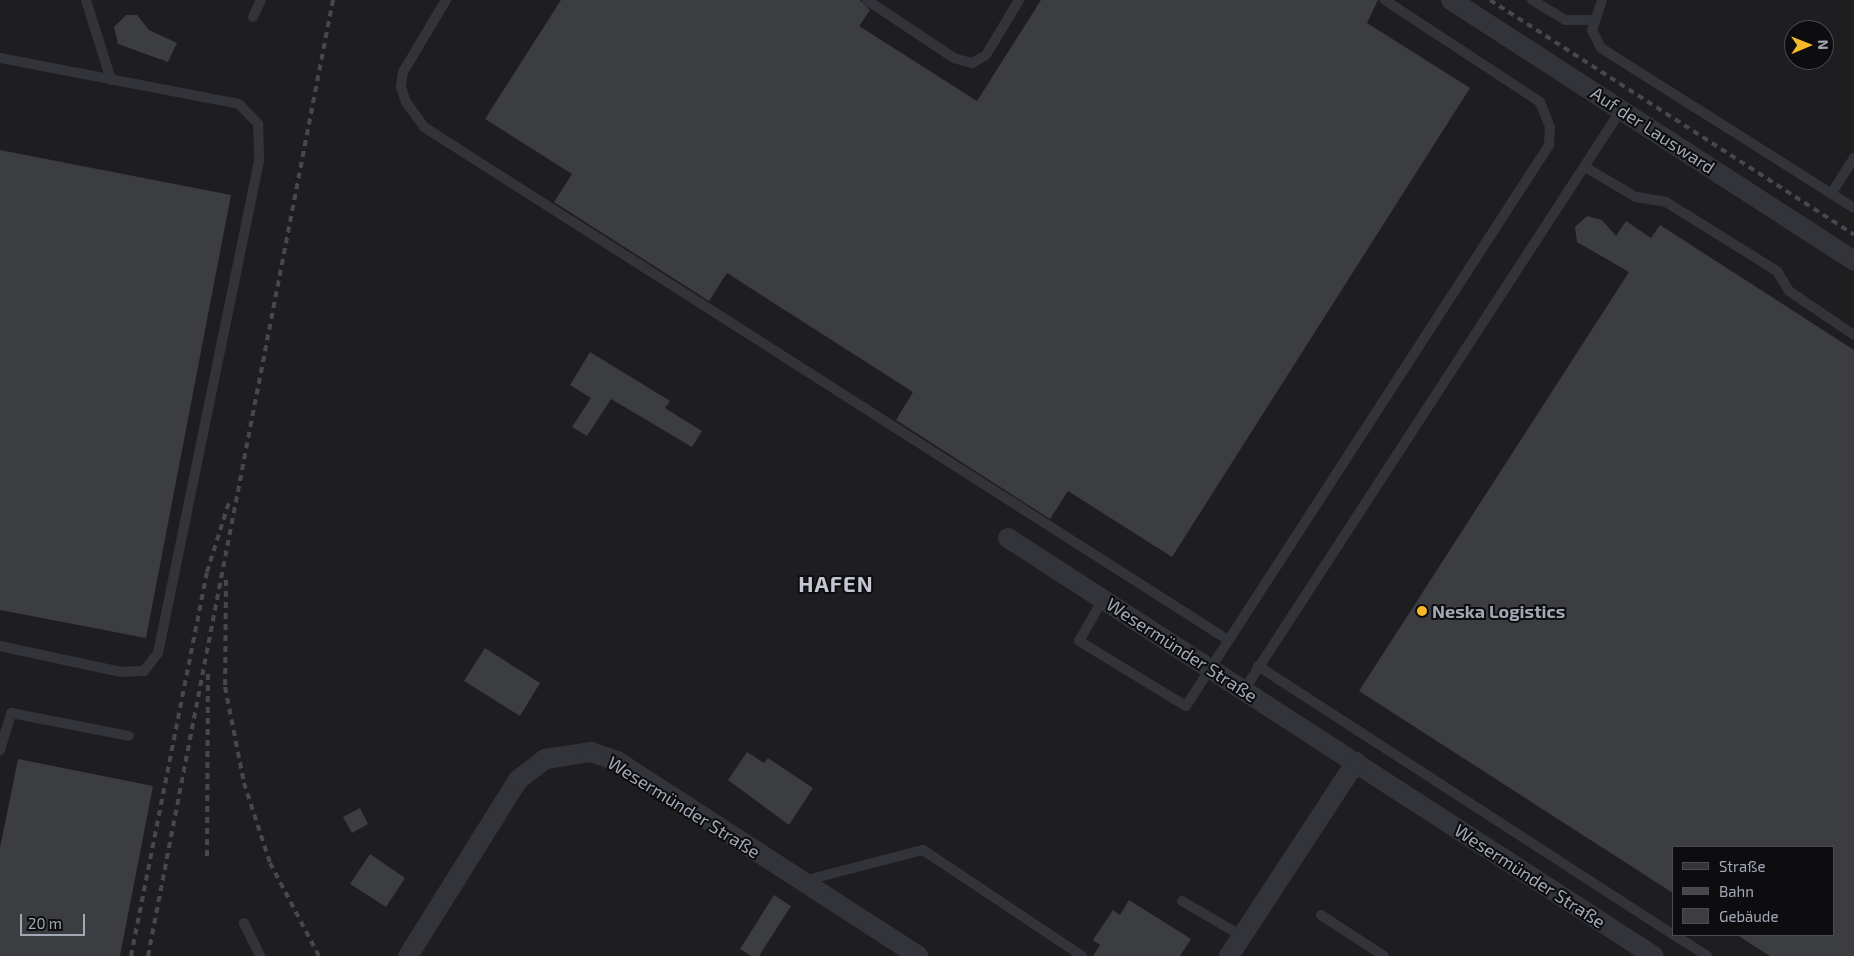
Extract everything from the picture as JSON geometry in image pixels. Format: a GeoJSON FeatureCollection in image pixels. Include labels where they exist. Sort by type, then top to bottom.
{"type":"FeatureCollection","features":[{"type":"Feature","properties":{"kind":"street","name":"Auf der Lausward"},"geometry":{"type":"LineString","coordinates":[[1451,0],[1854,261]]}},
{"type":"Feature","properties":{"kind":"street","name":"Wesermünder Straße"},"geometry":{"type":"LineString","coordinates":[[1008,538],[1654,956]]}},
{"type":"Feature","properties":{"kind":"street","name":"Wesermünder Straße"},"geometry":{"type":"LineString","coordinates":[[408,956],[518,780],[545,759],[566,753],[590,752],[617,761],[918,956]]}},
{"type":"Feature","properties":{"kind":"street"},"geometry":{"type":"LineString","coordinates":[[1230,956],[1356,762]]}},
{"type":"Feature","properties":{"kind":"lane"},"geometry":{"type":"LineString","coordinates":[[86,0],[111,80]]}},
{"type":"Feature","properties":{"kind":"lane"},"geometry":{"type":"LineString","coordinates":[[253,17],[261,0]]}},
{"type":"Feature","properties":{"kind":"lane"},"geometry":{"type":"LineString","coordinates":[[446,0],[403,72],[401,87],[406,102],[424,127],[1228,640]]}},
{"type":"Feature","properties":{"kind":"lane"},"geometry":{"type":"LineString","coordinates":[[867,0],[954,58],[972,63],[986,55],[1019,0]]}},
{"type":"Feature","properties":{"kind":"lane"},"geometry":{"type":"LineString","coordinates":[[1103,599],[1079,641],[1186,706],[1548,145],[1550,127],[1540,102],[1384,0]]}},
{"type":"Feature","properties":{"kind":"lane"},"geometry":{"type":"LineString","coordinates":[[1532,0],[1565,20],[1593,20]]}},
{"type":"Feature","properties":{"kind":"lane"},"geometry":{"type":"LineString","coordinates":[[1602,0],[1593,20],[1594,40],[1601,48],[1854,208]]}},
{"type":"Feature","properties":{"kind":"lane"},"geometry":{"type":"LineString","coordinates":[[0,58],[239,104],[258,124],[259,161],[158,653],[144,671],[121,672],[0,646]]}},
{"type":"Feature","properties":{"kind":"lane"},"geometry":{"type":"LineString","coordinates":[[1244,690],[1621,110]]}},
{"type":"Feature","properties":{"kind":"lane"},"geometry":{"type":"LineString","coordinates":[[1831,194],[1854,158]]}},
{"type":"Feature","properties":{"kind":"lane"},"geometry":{"type":"LineString","coordinates":[[1585,167],[1636,197],[1666,202],[1761,261],[1777,271],[1789,291],[1854,335]]}},
{"type":"Feature","properties":{"kind":"lane"},"geometry":{"type":"LineString","coordinates":[[1258,666],[1672,933]]}},
{"type":"Feature","properties":{"kind":"lane"},"geometry":{"type":"LineString","coordinates":[[0,750],[11,713],[129,736]]}},
{"type":"Feature","properties":{"kind":"lane"},"geometry":{"type":"LineString","coordinates":[[802,881],[923,850],[1082,956]]}},
{"type":"Feature","properties":{"kind":"lane"},"geometry":{"type":"LineString","coordinates":[[1182,901],[1242,936]]}},
{"type":"Feature","properties":{"kind":"lane"},"geometry":{"type":"LineString","coordinates":[[1321,915],[1384,956]]}},
{"type":"Feature","properties":{"kind":"lane"},"geometry":{"type":"LineString","coordinates":[[244,923],[260,956]]}},
{"type":"Feature","properties":{"kind":"lane"},"geometry":{"type":"LineString","coordinates":[[1677,936],[1707,956]]}},
{"type":"Feature","properties":{"kind":"shaded area"},"geometry":{"type":"Polygon","coordinates":[[[0,0],[1854,0],[1854,956],[0,956],[0,0]]]}},
{"type":"Feature","properties":{"kind":"building"},"geometry":{"type":"Polygon","coordinates":[[[561,0],[860,0],[870,10],[859,26],[977,101],[1041,0],[1378,0],[1367,23],[1470,88],[1172,557],[1068,491],[1050,519],[896,420],[913,392],[727,273],[709,301],[554,202],[572,174],[485,119],[561,0]]]}},
{"type":"Feature","properties":{"kind":"building"},"geometry":{"type":"Polygon","coordinates":[[[126,15],[137,15],[149,30],[177,43],[168,62],[118,44],[114,27],[126,15]]]}},
{"type":"Feature","properties":{"kind":"building"},"geometry":{"type":"Polygon","coordinates":[[[0,150],[231,195],[146,638],[0,610],[0,150]]]}},
{"type":"Feature","properties":{"kind":"building"},"geometry":{"type":"Polygon","coordinates":[[[1587,216],[1602,220],[1616,236],[1626,221],[1651,238],[1660,225],[1854,350],[1854,956],[1770,956],[1739,936],[1834,936],[1834,846],[1672,846],[1672,892],[1359,691],[1629,272],[1577,242],[1575,227],[1587,216]]]}},
{"type":"Feature","properties":{"kind":"building"},"geometry":{"type":"Polygon","coordinates":[[[590,352],[670,401],[665,408],[702,431],[692,447],[611,399],[587,436],[572,427],[591,398],[570,385],[590,352]]]}},
{"type":"Feature","properties":{"kind":"building"},"geometry":{"type":"Polygon","coordinates":[[[485,648],[540,683],[520,716],[464,681],[485,648]]]}},
{"type":"Feature","properties":{"kind":"building"},"geometry":{"type":"Polygon","coordinates":[[[747,752],[764,763],[768,758],[813,788],[789,825],[728,780],[747,752]]]}},
{"type":"Feature","properties":{"kind":"building"},"geometry":{"type":"Polygon","coordinates":[[[18,759],[153,786],[120,956],[0,956],[0,848],[18,759]]]}},
{"type":"Feature","properties":{"kind":"building"},"geometry":{"type":"Polygon","coordinates":[[[360,808],[368,824],[352,833],[343,817],[360,808]]]}},
{"type":"Feature","properties":{"kind":"building"},"geometry":{"type":"Polygon","coordinates":[[[370,854],[405,878],[386,907],[350,884],[370,854]]]}},
{"type":"Feature","properties":{"kind":"building"},"geometry":{"type":"Polygon","coordinates":[[[774,895],[791,906],[759,956],[751,956],[740,949],[774,895]]]}},
{"type":"Feature","properties":{"kind":"building"},"geometry":{"type":"Polygon","coordinates":[[[1129,900],[1191,939],[1180,956],[1093,956],[1100,945],[1093,940],[1113,910],[1120,915],[1129,900]]]}},
{"type":"Feature","properties":{"kind":"railway"},"geometry":{"type":"LineString","coordinates":[[148,956],[333,0]]}},
{"type":"Feature","properties":{"kind":"railway"},"geometry":{"type":"LineString","coordinates":[[1490,0],[1854,235]]}},
{"type":"Feature","properties":{"kind":"railway"},"geometry":{"type":"LineString","coordinates":[[131,956],[207,572],[230,499]]}},
{"type":"Feature","properties":{"kind":"railway"},"geometry":{"type":"LineString","coordinates":[[226,580],[225,687],[244,783],[270,863],[319,956]]}},
{"type":"Feature","properties":{"kind":"railway"},"geometry":{"type":"LineString","coordinates":[[207,856],[208,673]]}},
{"type":"Feature","properties":{"kind":"place","name":"Neska Logistics"},"geometry":{"type":"Point","coordinates":[1422,611]}},
{"type":"Feature","properties":{"kind":"district","name":"HAFEN"},"geometry":{"type":"Point","coordinates":[836,584]}}]}
